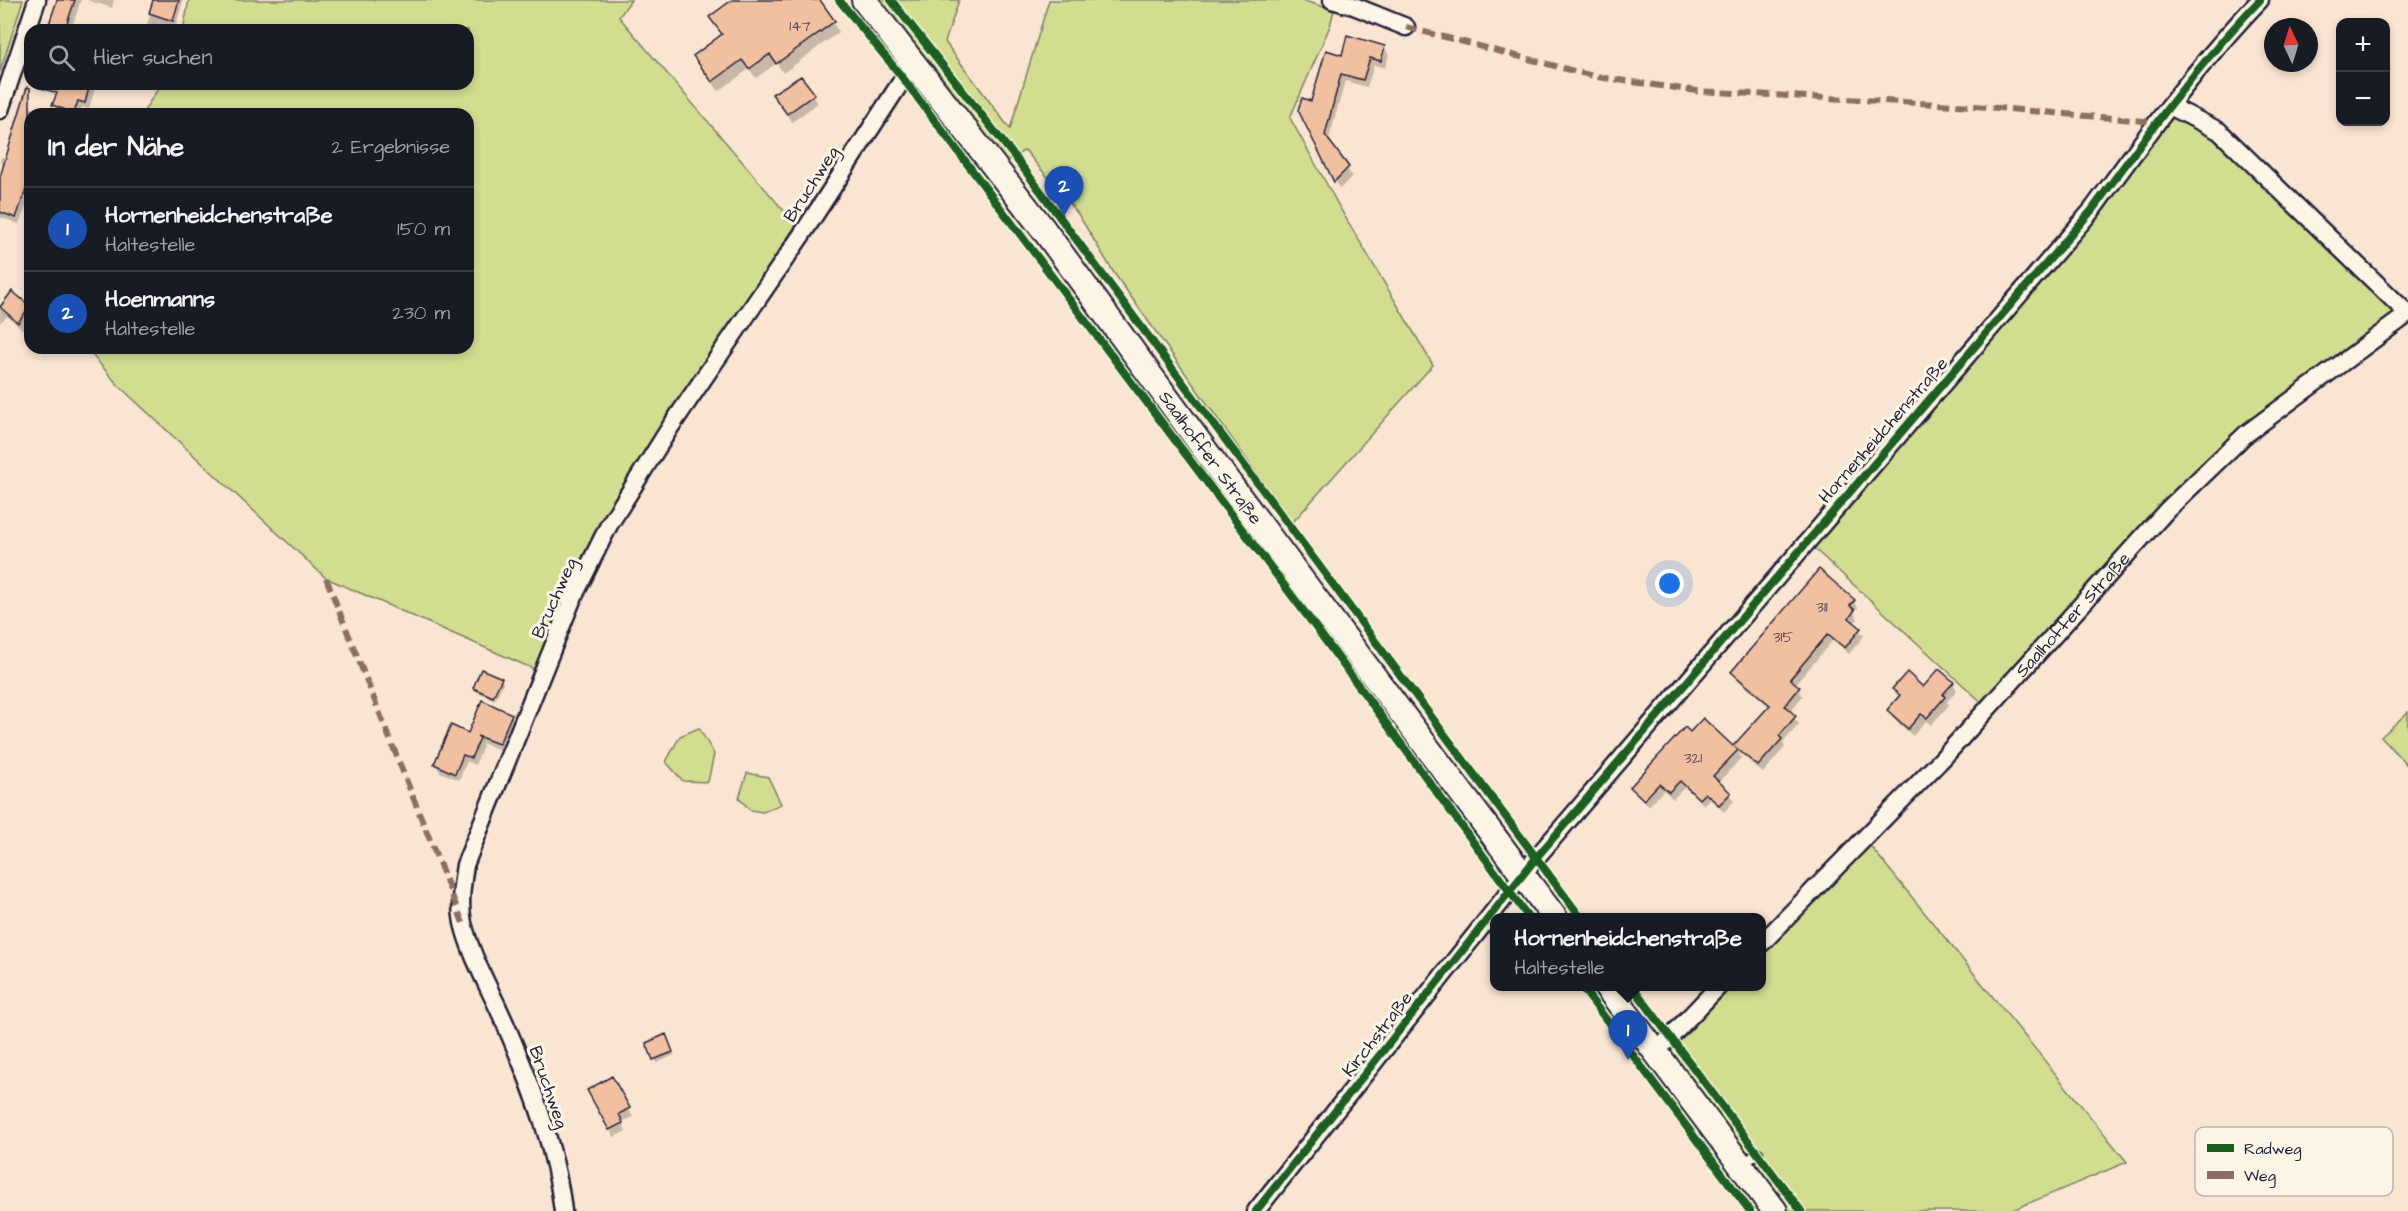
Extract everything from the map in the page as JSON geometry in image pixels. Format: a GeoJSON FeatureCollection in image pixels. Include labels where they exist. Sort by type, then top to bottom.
{"type":"FeatureCollection","features":[{"type":"Feature","properties":{"kind":"main road","name":"Saalhoffer Straße"},"geometry":{"type":"LineString","coordinates":[[864,0],[1044,231],[1235,491],[1551,913]]}},
{"type":"Feature","properties":{"kind":"main road"},"geometry":{"type":"LineString","coordinates":[[1609,991],[1656,1052],[1749,1159],[1775,1211]]}},
{"type":"Feature","properties":{"kind":"street"},"geometry":{"type":"LineString","coordinates":[[30,24],[38,0]]}},
{"type":"Feature","properties":{"kind":"street"},"geometry":{"type":"LineString","coordinates":[[1332,0],[1354,6],[1406,27]]}},
{"type":"Feature","properties":{"kind":"street","name":"Hornenheidchenstraße"},"geometry":{"type":"LineString","coordinates":[[1523,875],[2092,210],[2169,106],[2229,32],[2260,0]]}},
{"type":"Feature","properties":{"kind":"street"},"geometry":{"type":"LineString","coordinates":[[0,110],[24,41]]}},
{"type":"Feature","properties":{"kind":"street","name":"Bruchweg"},"geometry":{"type":"LineString","coordinates":[[563,1211],[560,1185],[542,1120],[463,923],[461,893],[465,865],[572,600],[609,525],[671,426],[914,62]]}},
{"type":"Feature","properties":{"kind":"street"},"geometry":{"type":"LineString","coordinates":[[2169,106],[2219,131],[2408,314]]}},
{"type":"Feature","properties":{"kind":"street","name":"Saalhoffer Straße"},"geometry":{"type":"LineString","coordinates":[[1766,938],[1943,758],[2167,510],[2246,434],[2408,314]]}},
{"type":"Feature","properties":{"kind":"street","name":"Kirchstraße"},"geometry":{"type":"LineString","coordinates":[[1493,913],[1523,875]]}},
{"type":"Feature","properties":{"kind":"street","name":"Kirchstraße"},"geometry":{"type":"LineString","coordinates":[[1256,1211],[1490,917]]}},
{"type":"Feature","properties":{"kind":"street"},"geometry":{"type":"LineString","coordinates":[[1656,1052],[1715,991]]}},
{"type":"Feature","properties":{"kind":"green space"},"geometry":{"type":"Polygon","coordinates":[[[0,0],[23,0],[0,72],[0,0]]]}},
{"type":"Feature","properties":{"kind":"green space"},"geometry":{"type":"Polygon","coordinates":[[[189,0],[631,0],[619,17],[796,225],[617,497],[583,558],[536,670],[326,578],[119,386],[91,354],[474,354],[474,108],[146,108],[157,90],[474,90],[474,24],[184,24],[189,0]]]}},
{"type":"Feature","properties":{"kind":"green space"},"geometry":{"type":"Polygon","coordinates":[[[879,0],[959,0],[945,42],[1010,129],[1049,0],[1301,0],[1334,10],[1330,26],[1290,118],[1341,210],[1433,365],[1292,523],[1114,273],[1078,214],[1025,150],[1006,162],[879,0]]]}},
{"type":"Feature","properties":{"kind":"green space"},"geometry":{"type":"Polygon","coordinates":[[[2170,106],[2219,131],[2408,314],[2246,434],[1988,708],[1807,542],[2170,106]]]}},
{"type":"Feature","properties":{"kind":"green space"},"geometry":{"type":"Polygon","coordinates":[[[2408,712],[2408,766],[2381,737],[2408,712]]]}},
{"type":"Feature","properties":{"kind":"green space"},"geometry":{"type":"Polygon","coordinates":[[[699,728],[714,754],[708,782],[683,781],[666,762],[680,736],[699,728]]]}},
{"type":"Feature","properties":{"kind":"green space"},"geometry":{"type":"Polygon","coordinates":[[[747,773],[768,777],[781,804],[763,812],[750,810],[739,798],[747,773]]]}},
{"type":"Feature","properties":{"kind":"green space"},"geometry":{"type":"Polygon","coordinates":[[[1863,837],[2127,1162],[2010,1211],[1775,1211],[1656,1052],[1715,991],[1766,991],[1766,939],[1863,837]]]}},
{"type":"Feature","properties":{"kind":"building"},"geometry":{"type":"Polygon","coordinates":[[[57,0],[75,0],[67,24],[49,24],[57,0]]]}},
{"type":"Feature","properties":{"kind":"building"},"geometry":{"type":"Polygon","coordinates":[[[153,0],[179,0],[173,21],[149,13],[153,0]]]}},
{"type":"Feature","properties":{"kind":"building"},"geometry":{"type":"Polygon","coordinates":[[[732,0],[820,0],[835,21],[776,64],[770,54],[749,69],[742,60],[712,82],[693,56],[722,34],[709,17],[732,0]]]}},
{"type":"Feature","properties":{"kind":"building"},"geometry":{"type":"Polygon","coordinates":[[[1347,35],[1385,46],[1381,61],[1370,58],[1363,80],[1341,74],[1325,135],[1349,167],[1334,182],[1298,110],[1302,98],[1311,101],[1326,50],[1342,55],[1347,35]]]}},
{"type":"Feature","properties":{"kind":"building"},"geometry":{"type":"Polygon","coordinates":[[[801,76],[815,94],[787,114],[772,94],[801,76]]]}},
{"type":"Feature","properties":{"kind":"building"},"geometry":{"type":"Polygon","coordinates":[[[26,90],[30,90],[30,108],[24,108],[24,195],[16,218],[0,212],[0,177],[26,90]]]}},
{"type":"Feature","properties":{"kind":"building"},"geometry":{"type":"Polygon","coordinates":[[[48,90],[88,90],[85,103],[78,101],[76,108],[60,108],[52,105],[57,93],[48,90]]]}},
{"type":"Feature","properties":{"kind":"building"},"geometry":{"type":"Polygon","coordinates":[[[12,291],[24,301],[24,314],[18,323],[0,307],[12,291]]]}},
{"type":"Feature","properties":{"kind":"building"},"geometry":{"type":"Polygon","coordinates":[[[1819,569],[1855,600],[1850,606],[1855,610],[1849,618],[1861,628],[1845,648],[1828,634],[1790,679],[1800,687],[1785,706],[1796,716],[1779,736],[1782,739],[1758,766],[1735,747],[1738,750],[1713,776],[1731,793],[1719,805],[1705,793],[1699,799],[1680,781],[1669,792],[1659,784],[1644,800],[1630,787],[1685,727],[1690,732],[1703,718],[1733,746],[1770,705],[1731,672],[1819,569]]]}},
{"type":"Feature","properties":{"kind":"building"},"geometry":{"type":"Polygon","coordinates":[[[481,669],[502,678],[493,697],[473,688],[481,669]]]}},
{"type":"Feature","properties":{"kind":"building"},"geometry":{"type":"Polygon","coordinates":[[[1939,669],[1954,682],[1943,694],[1945,697],[1927,718],[1921,714],[1908,729],[1887,710],[1900,695],[1892,689],[1907,672],[1923,687],[1939,669]]]}},
{"type":"Feature","properties":{"kind":"building"},"geometry":{"type":"Polygon","coordinates":[[[482,700],[512,714],[499,744],[477,736],[480,738],[471,758],[463,755],[455,774],[434,764],[451,725],[468,733],[482,700]]]}},
{"type":"Feature","properties":{"kind":"building"},"geometry":{"type":"Polygon","coordinates":[[[666,1034],[673,1052],[653,1060],[646,1043],[666,1034]]]}},
{"type":"Feature","properties":{"kind":"building"},"geometry":{"type":"Polygon","coordinates":[[[612,1076],[630,1108],[619,1114],[623,1123],[609,1130],[587,1090],[612,1076]]]}},
{"type":"Feature","properties":{"kind":"marked path"},"geometry":{"type":"LineString","coordinates":[[1406,27],[1597,77],[1697,91],[1975,106],[2156,122]]}},
{"type":"Feature","properties":{"kind":"marked path"},"geometry":{"type":"LineString","coordinates":[[326,578],[463,923]]}},
{"type":"Feature","properties":{"kind":"cycle path"},"geometry":{"type":"LineString","coordinates":[[839,0],[902,77],[1311,621],[1525,913]]}},
{"type":"Feature","properties":{"kind":"cycle path"},"geometry":{"type":"LineString","coordinates":[[891,0],[1021,165],[1577,913]]}},
{"type":"Feature","properties":{"kind":"cycle path"},"geometry":{"type":"LineString","coordinates":[[1492,913],[1536,858],[2092,210],[2193,76],[2260,0]]}},
{"type":"Feature","properties":{"kind":"cycle path"},"geometry":{"type":"LineString","coordinates":[[1256,1211],[1490,916]]}},
{"type":"Feature","properties":{"kind":"cycle path"},"geometry":{"type":"LineString","coordinates":[[1585,991],[1750,1211]]}},
{"type":"Feature","properties":{"kind":"cycle path"},"geometry":{"type":"LineString","coordinates":[[1636,991],[1801,1211]]}},
{"type":"Feature","properties":{"kind":"place","name":"Hoenmanns"},"geometry":{"type":"Point","coordinates":[1064,216]}},
{"type":"Feature","properties":{"kind":"place","name":"Hornenheidchenstraße"},"geometry":{"type":"Point","coordinates":[1628,1060]}}]}
